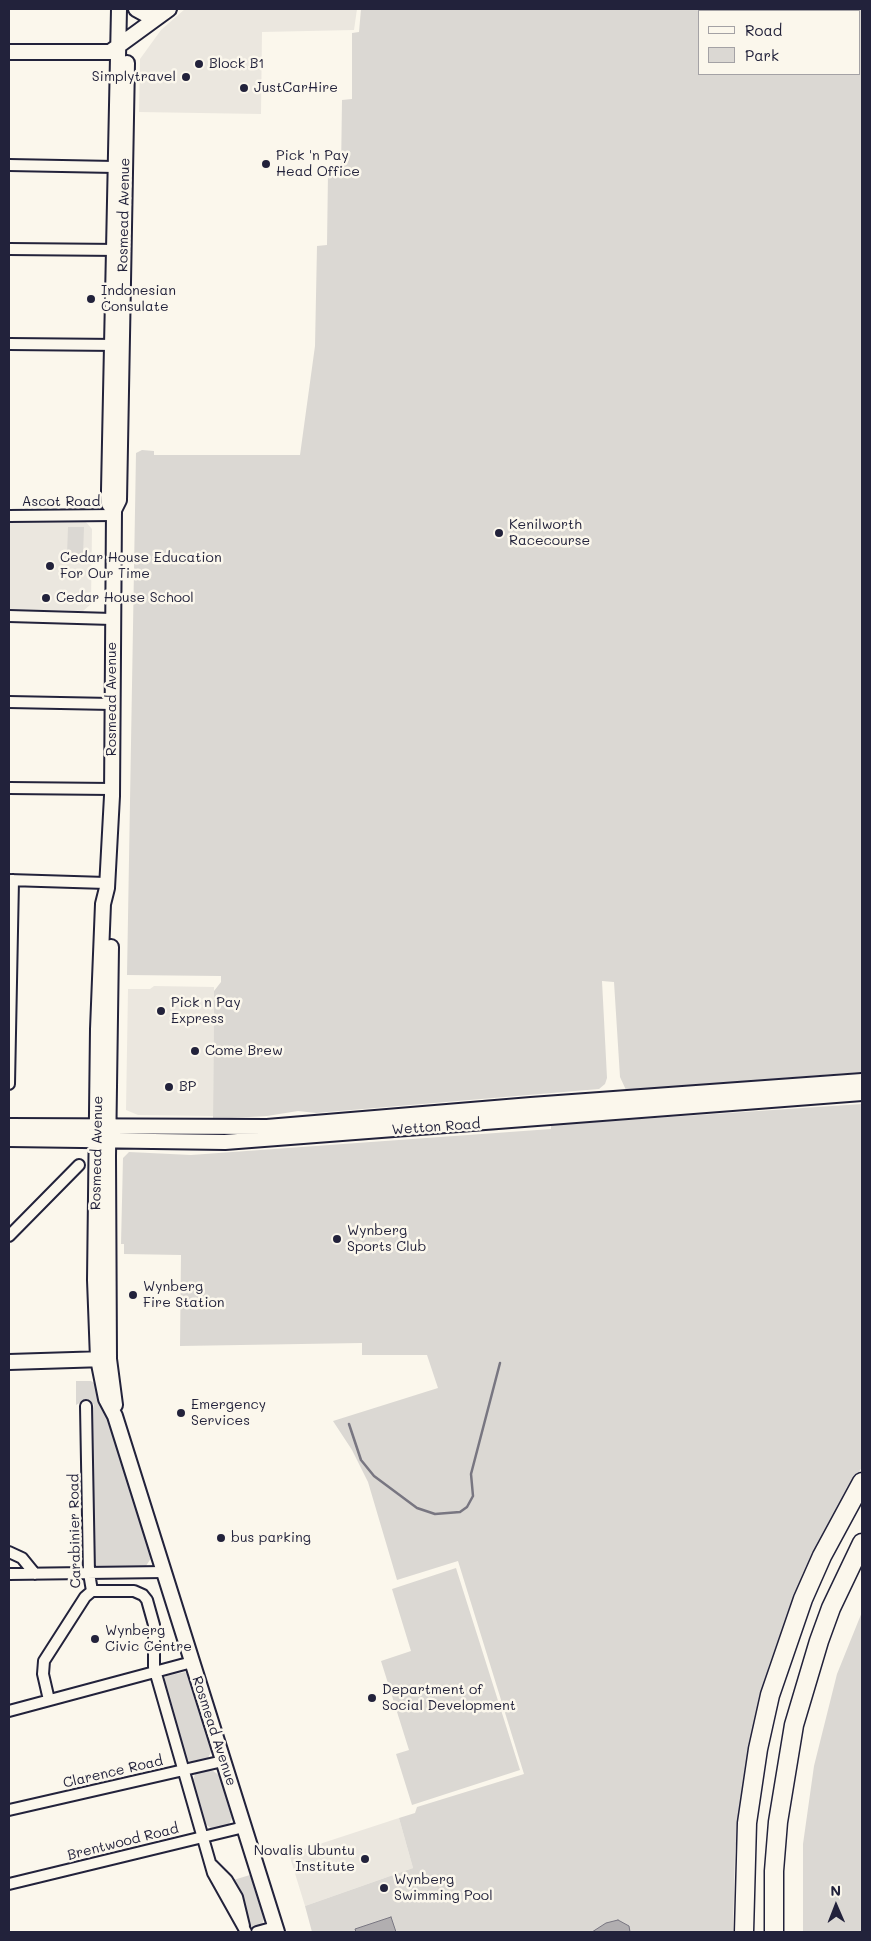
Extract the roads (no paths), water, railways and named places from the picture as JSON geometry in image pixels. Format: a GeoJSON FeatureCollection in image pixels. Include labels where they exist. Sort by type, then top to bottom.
{"type":"FeatureCollection","features":[{"type":"Feature","properties":{"kind":"highway"},"geometry":{"type":"LineString","coordinates":[[744,1932],[746,1823],[755,1762],[770,1695],[803,1599],[822,1556],[862,1482]]}},
{"type":"Feature","properties":{"kind":"highway"},"geometry":{"type":"LineString","coordinates":[[774,1932],[774,1872],[778,1822],[794,1725],[819,1641],[838,1592],[862,1543]]}},
{"type":"Feature","properties":{"kind":"main road","name":"Rosmead Avenue"},"geometry":{"type":"LineString","coordinates":[[119,9],[122,45],[118,250],[109,499],[114,513],[112,789],[106,886],[103,904],[103,1134],[95,1280],[104,1359],[106,1399],[115,1416],[276,1930]]}},
{"type":"Feature","properties":{"kind":"main road","name":"Rosmead Avenue"},"geometry":{"type":"LineString","coordinates":[[118,250],[114,167],[122,45],[128,9]]}},
{"type":"Feature","properties":{"kind":"main road"},"geometry":{"type":"LineString","coordinates":[[136,9],[147,15],[167,11]]}},
{"type":"Feature","properties":{"kind":"main road"},"geometry":{"type":"LineString","coordinates":[[9,52],[107,53],[122,45],[167,11]]}},
{"type":"Feature","properties":{"kind":"main road","name":"Wetton Road"},"geometry":{"type":"LineString","coordinates":[[9,1139],[267,1127],[862,1081]]}},
{"type":"Feature","properties":{"kind":"main road","name":"Wetton Road"},"geometry":{"type":"LineString","coordinates":[[9,1126],[225,1142],[862,1094]]}},
{"type":"Feature","properties":{"kind":"main road"},"geometry":{"type":"LineString","coordinates":[[9,1362],[104,1359]]}},
{"type":"Feature","properties":{"kind":"street"},"geometry":{"type":"LineString","coordinates":[[9,165],[114,167]]}},
{"type":"Feature","properties":{"kind":"street"},"geometry":{"type":"LineString","coordinates":[[9,249],[118,250]]}},
{"type":"Feature","properties":{"kind":"street"},"geometry":{"type":"LineString","coordinates":[[9,344],[116,345]]}},
{"type":"Feature","properties":{"kind":"street","name":"Ascot Road"},"geometry":{"type":"LineString","coordinates":[[9,516],[114,513]]}},
{"type":"Feature","properties":{"kind":"street"},"geometry":{"type":"LineString","coordinates":[[9,616],[112,619]]}},
{"type":"Feature","properties":{"kind":"street"},"geometry":{"type":"LineString","coordinates":[[9,702],[112,704]]}},
{"type":"Feature","properties":{"kind":"street"},"geometry":{"type":"LineString","coordinates":[[9,788],[112,789]]}},
{"type":"Feature","properties":{"kind":"street"},"geometry":{"type":"LineString","coordinates":[[9,1084],[11,880],[106,886]]}},
{"type":"Feature","properties":{"kind":"street"},"geometry":{"type":"LineString","coordinates":[[9,1236],[79,1165]]}},
{"type":"Feature","properties":{"kind":"street","name":"Carabinier Road"},"geometry":{"type":"LineString","coordinates":[[49,1700],[43,1674],[44,1661],[85,1597],[92,1592],[89,1573],[86,1406]]}},
{"type":"Feature","properties":{"kind":"street"},"geometry":{"type":"LineString","coordinates":[[9,1552],[22,1558],[35,1574]]}},
{"type":"Feature","properties":{"kind":"street"},"geometry":{"type":"LineString","coordinates":[[9,1574],[164,1572]]}},
{"type":"Feature","properties":{"kind":"street"},"geometry":{"type":"LineString","coordinates":[[92,1592],[134,1591],[145,1597],[154,1625],[152,1662],[211,1864],[227,1880],[237,1897],[245,1931]]}},
{"type":"Feature","properties":{"kind":"street"},"geometry":{"type":"LineString","coordinates":[[9,1711],[192,1662]]}},
{"type":"Feature","properties":{"kind":"street","name":"Clarence Road"},"geometry":{"type":"LineString","coordinates":[[9,1810],[223,1761]]}},
{"type":"Feature","properties":{"kind":"street","name":"Brentwood Road"},"geometry":{"type":"LineString","coordinates":[[9,1884],[244,1827]]}},
{"type":"Feature","properties":{"kind":"street"},"geometry":{"type":"LineString","coordinates":[[257,1932],[276,1930]]}},
{"type":"Feature","properties":{"kind":"waterway"},"geometry":{"type":"LineString","coordinates":[[349,1424],[361,1460],[374,1476],[417,1508],[435,1514],[460,1512],[467,1507],[473,1496],[471,1474],[500,1363]]}},
{"type":"Feature","properties":{"kind":"place","name":"Block B1"},"geometry":{"type":"Point","coordinates":[199,64]}},
{"type":"Feature","properties":{"kind":"place","name":"Simplytravel"},"geometry":{"type":"Point","coordinates":[186,77]}},
{"type":"Feature","properties":{"kind":"place","name":"JustCarHire"},"geometry":{"type":"Point","coordinates":[244,88]}},
{"type":"Feature","properties":{"kind":"place","name":"Pick 'n Pay Head Office"},"geometry":{"type":"Point","coordinates":[266,164]}},
{"type":"Feature","properties":{"kind":"place","name":"Indonesian Consulate"},"geometry":{"type":"Point","coordinates":[91,299]}},
{"type":"Feature","properties":{"kind":"place","name":"Kenilworth Racecourse"},"geometry":{"type":"Point","coordinates":[499,533]}},
{"type":"Feature","properties":{"kind":"place","name":"Cedar House Education For Our Time"},"geometry":{"type":"Point","coordinates":[50,566]}},
{"type":"Feature","properties":{"kind":"place","name":"Cedar House School"},"geometry":{"type":"Point","coordinates":[46,598]}},
{"type":"Feature","properties":{"kind":"place","name":"Pick n Pay Express"},"geometry":{"type":"Point","coordinates":[161,1011]}},
{"type":"Feature","properties":{"kind":"place","name":"Come Brew"},"geometry":{"type":"Point","coordinates":[195,1051]}},
{"type":"Feature","properties":{"kind":"place","name":"BP"},"geometry":{"type":"Point","coordinates":[169,1087]}},
{"type":"Feature","properties":{"kind":"place","name":"Wynberg Sports Club"},"geometry":{"type":"Point","coordinates":[337,1239]}},
{"type":"Feature","properties":{"kind":"place","name":"Wynberg Fire Station"},"geometry":{"type":"Point","coordinates":[133,1295]}},
{"type":"Feature","properties":{"kind":"place","name":"Emergency Services"},"geometry":{"type":"Point","coordinates":[181,1413]}},
{"type":"Feature","properties":{"kind":"place","name":"bus parking"},"geometry":{"type":"Point","coordinates":[221,1538]}},
{"type":"Feature","properties":{"kind":"place","name":"Wynberg Civic Centre"},"geometry":{"type":"Point","coordinates":[95,1639]}},
{"type":"Feature","properties":{"kind":"place","name":"Department of Social Development"},"geometry":{"type":"Point","coordinates":[372,1698]}},
{"type":"Feature","properties":{"kind":"place","name":"Novalis Ubuntu Institute"},"geometry":{"type":"Point","coordinates":[365,1859]}},
{"type":"Feature","properties":{"kind":"place","name":"Wynberg Swimming Pool"},"geometry":{"type":"Point","coordinates":[384,1888]}}]}
